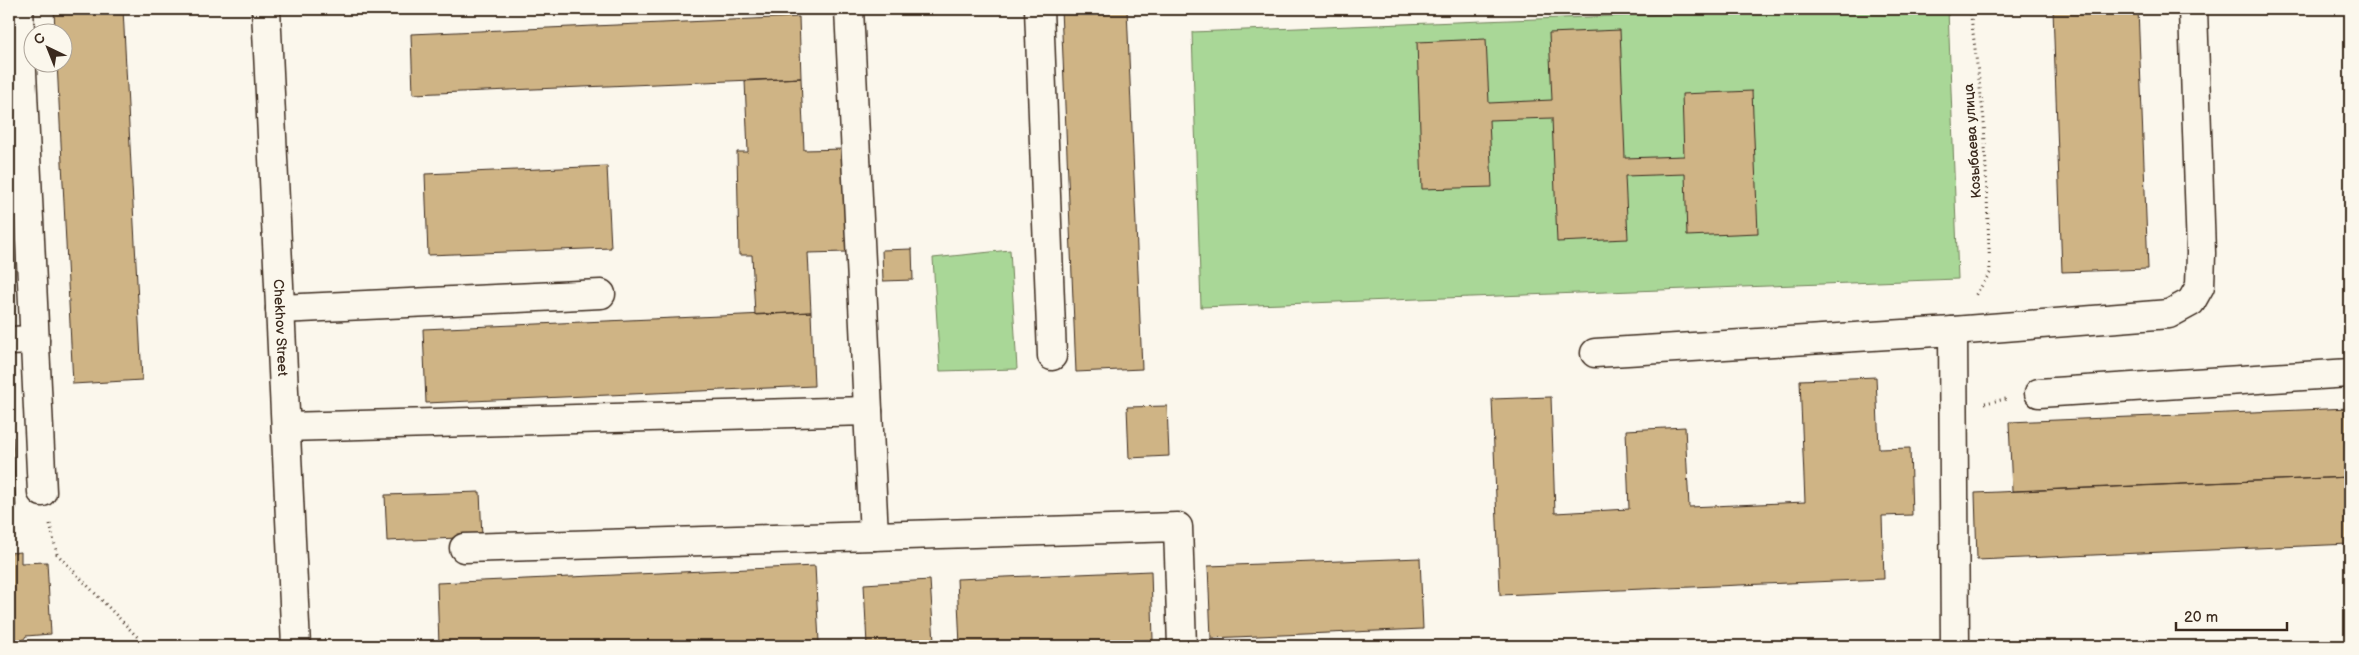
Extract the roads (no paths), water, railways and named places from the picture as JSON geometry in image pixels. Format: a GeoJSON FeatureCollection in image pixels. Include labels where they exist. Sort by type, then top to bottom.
{"type":"FeatureCollection","features":[{"type":"Feature","properties":{"kind":"street"},"geometry":{"type":"LineString","coordinates":[[19,9],[19,231],[22,340],[42,492]]}},
{"type":"Feature","properties":{"kind":"street","name":"Chekhov Street"},"geometry":{"type":"LineString","coordinates":[[266,9],[296,646]]}},
{"type":"Feature","properties":{"kind":"street"},"geometry":{"type":"LineString","coordinates":[[849,9],[874,536]]}},
{"type":"Feature","properties":{"kind":"street"},"geometry":{"type":"LineString","coordinates":[[1039,9],[1052,356]]}},
{"type":"Feature","properties":{"kind":"street"},"geometry":{"type":"LineString","coordinates":[[1595,353],[1953,331],[2169,314],[2190,302],[2200,286],[2201,253],[2193,9]]}},
{"type":"Feature","properties":{"kind":"street"},"geometry":{"type":"LineString","coordinates":[[280,309],[601,294]]}},
{"type":"Feature","properties":{"kind":"street"},"geometry":{"type":"LineString","coordinates":[[1953,331],[1955,646]]}},
{"type":"Feature","properties":{"kind":"street"},"geometry":{"type":"LineString","coordinates":[[2039,393],[2350,373]]}},
{"type":"Feature","properties":{"kind":"street"},"geometry":{"type":"LineString","coordinates":[[286,427],[868,411]]}},
{"type":"Feature","properties":{"kind":"street"},"geometry":{"type":"LineString","coordinates":[[464,548],[1178,527],[1182,646]]}}]}
